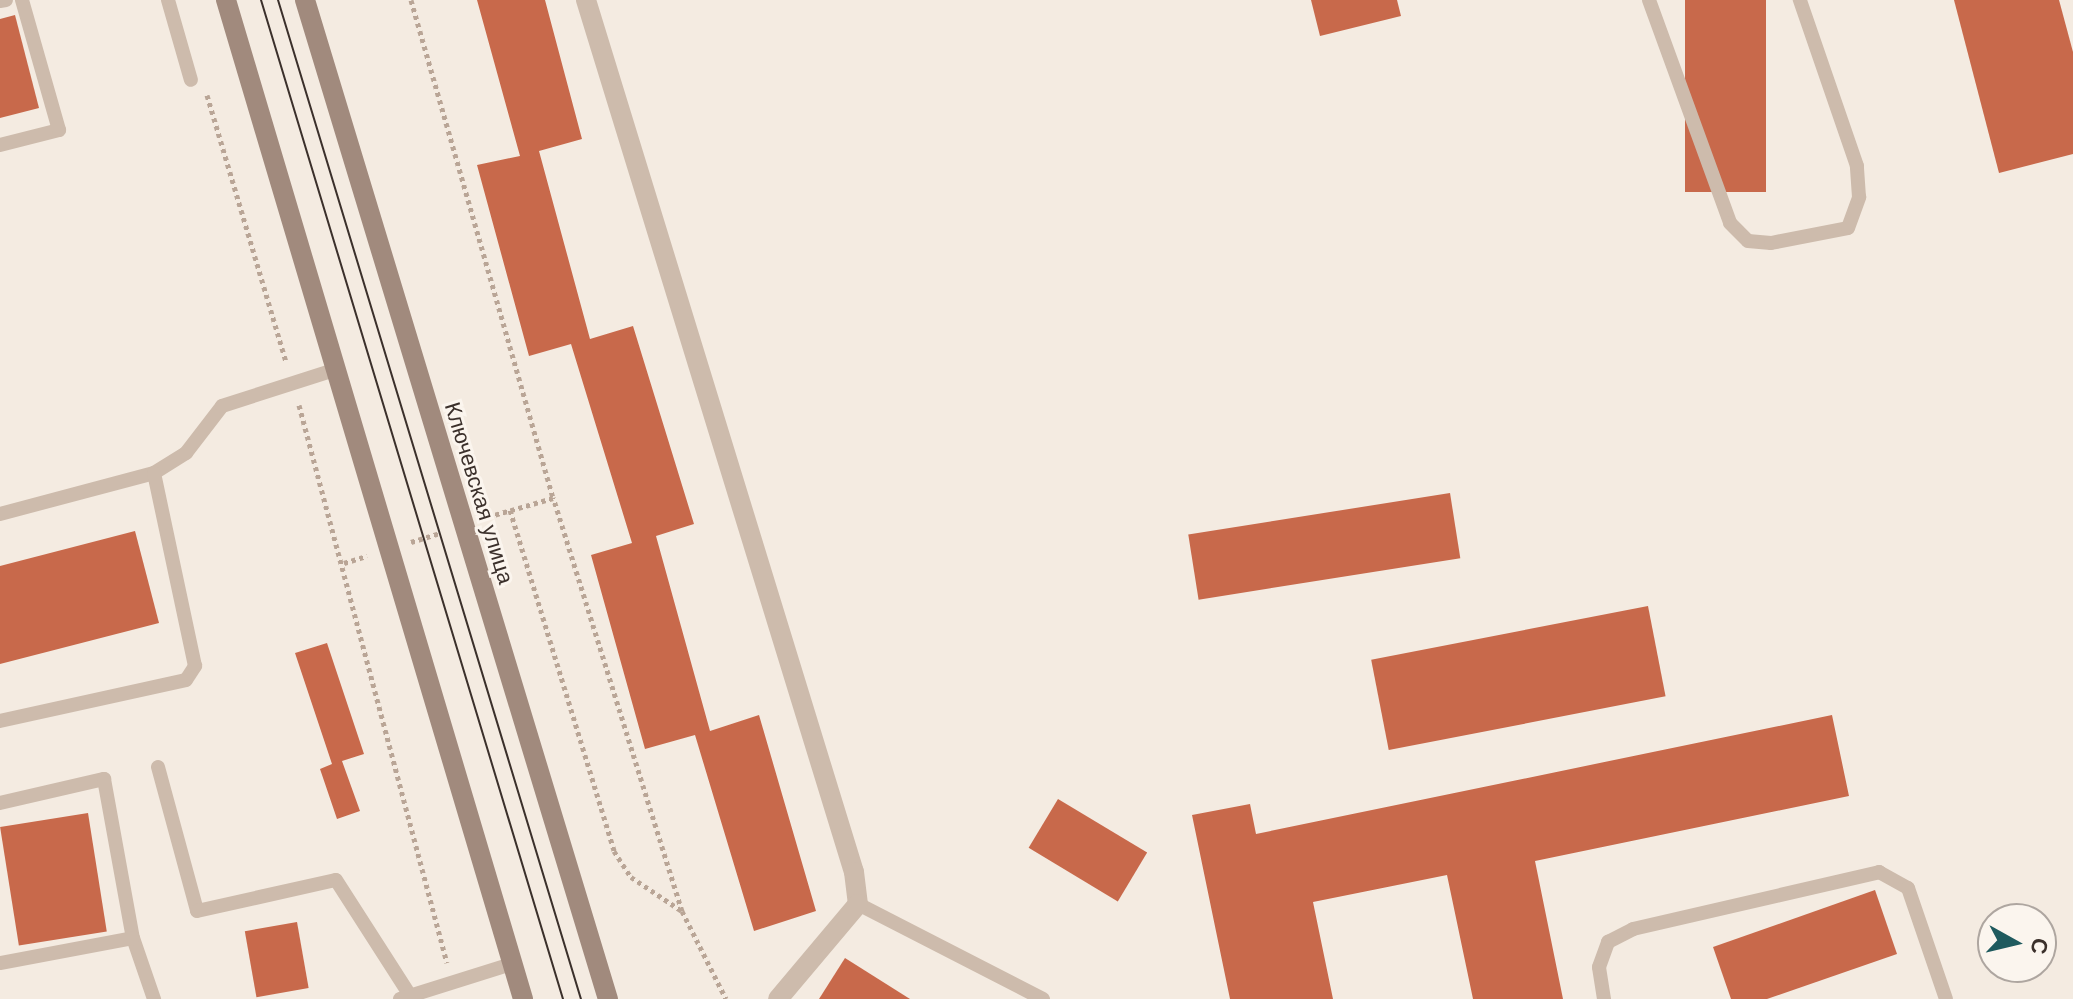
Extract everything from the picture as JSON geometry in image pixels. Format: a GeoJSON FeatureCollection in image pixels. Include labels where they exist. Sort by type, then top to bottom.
{"type":"FeatureCollection","features":[{"type":"Feature","properties":{"kind":"main road"},"geometry":{"type":"LineString","coordinates":[[226,0],[523,999]]}},
{"type":"Feature","properties":{"kind":"main road","name":"Ключевская улица"},"geometry":{"type":"LineString","coordinates":[[305,0],[608,999]]}},
{"type":"Feature","properties":{"kind":"street"},"geometry":{"type":"LineString","coordinates":[[586,0],[854,872],[858,904],[778,999]]}},
{"type":"Feature","properties":{"kind":"lane"},"geometry":{"type":"LineString","coordinates":[[0,145],[59,130],[22,0]]}},
{"type":"Feature","properties":{"kind":"lane"},"geometry":{"type":"LineString","coordinates":[[168,0],[197,78]]}},
{"type":"Feature","properties":{"kind":"lane"},"geometry":{"type":"LineString","coordinates":[[1649,0],[1730,223],[1748,241],[1771,243],[1848,228],[1859,197],[1857,166],[1800,0]]}},
{"type":"Feature","properties":{"kind":"lane"},"geometry":{"type":"LineString","coordinates":[[0,514],[154,473],[186,453],[222,406],[337,369]]}},
{"type":"Feature","properties":{"kind":"lane"},"geometry":{"type":"LineString","coordinates":[[0,721],[186,680],[195,666],[154,473]]}},
{"type":"Feature","properties":{"kind":"lane"},"geometry":{"type":"LineString","coordinates":[[158,767],[197,911],[336,880],[404,996],[512,964]]}},
{"type":"Feature","properties":{"kind":"lane"},"geometry":{"type":"LineString","coordinates":[[0,803],[104,779],[133,938],[154,999]]}},
{"type":"Feature","properties":{"kind":"lane"},"geometry":{"type":"LineString","coordinates":[[1604,999],[1599,967],[1608,942],[1633,929],[1879,872],[1908,888],[1946,999]]}},
{"type":"Feature","properties":{"kind":"lane"},"geometry":{"type":"LineString","coordinates":[[858,904],[1043,999]]}},
{"type":"Feature","properties":{"kind":"lane"},"geometry":{"type":"LineString","coordinates":[[0,963],[133,938]]}},
{"type":"Feature","properties":{"kind":"path"},"geometry":{"type":"LineString","coordinates":[[411,0],[553,498],[682,911],[726,999]]}},
{"type":"Feature","properties":{"kind":"path"},"geometry":{"type":"LineString","coordinates":[[197,78],[344,563],[367,682],[452,980]]}},
{"type":"Feature","properties":{"kind":"path"},"geometry":{"type":"LineString","coordinates":[[344,563],[553,498]]}},
{"type":"Feature","properties":{"kind":"path"},"geometry":{"type":"LineString","coordinates":[[510,510],[621,867],[682,911]]}},
{"type":"Feature","properties":{"kind":"building"},"geometry":{"type":"Polygon","coordinates":[[[477,0],[545,0],[582,139],[539,151],[590,339],[633,326],[694,524],[656,536],[710,731],[759,715],[816,911],[754,931],[695,735],[645,749],[591,555],[632,543],[571,344],[529,356],[477,165],[520,156],[477,0]]]}},
{"type":"Feature","properties":{"kind":"building"},"geometry":{"type":"Polygon","coordinates":[[[1311,0],[1397,0],[1401,16],[1320,36],[1311,0]]]}},
{"type":"Feature","properties":{"kind":"building"},"geometry":{"type":"Polygon","coordinates":[[[1685,0],[1766,0],[1766,192],[1685,192],[1685,0]]]}},
{"type":"Feature","properties":{"kind":"building"},"geometry":{"type":"Polygon","coordinates":[[[1954,0],[2059,0],[2073,52],[2073,154],[1999,173],[1954,0]]]}},
{"type":"Feature","properties":{"kind":"building"},"geometry":{"type":"Polygon","coordinates":[[[15,15],[39,108],[0,118],[0,19],[15,15]]]}},
{"type":"Feature","properties":{"kind":"building"},"geometry":{"type":"Polygon","coordinates":[[[1450,493],[1460,558],[1199,600],[1188,534],[1450,493]]]}},
{"type":"Feature","properties":{"kind":"building"},"geometry":{"type":"Polygon","coordinates":[[[135,531],[159,623],[0,664],[0,566],[135,531]]]}},
{"type":"Feature","properties":{"kind":"building"},"geometry":{"type":"Polygon","coordinates":[[[1648,606],[1666,696],[1389,750],[1371,660],[1648,606]]]}},
{"type":"Feature","properties":{"kind":"building"},"geometry":{"type":"Polygon","coordinates":[[[327,643],[364,754],[342,761],[360,811],[337,819],[320,769],[332,764],[295,653],[327,643]]]}},
{"type":"Feature","properties":{"kind":"building"},"geometry":{"type":"Polygon","coordinates":[[[1832,715],[1849,796],[1535,861],[1563,999],[1473,999],[1447,875],[1313,902],[1333,999],[1230,999],[1192,815],[1250,804],[1256,834],[1832,715]]]}},
{"type":"Feature","properties":{"kind":"building"},"geometry":{"type":"Polygon","coordinates":[[[1058,799],[1147,853],[1118,901],[1029,848],[1058,799]]]}},
{"type":"Feature","properties":{"kind":"building"},"geometry":{"type":"Polygon","coordinates":[[[88,813],[107,932],[19,945],[0,827],[88,813]]]}},
{"type":"Feature","properties":{"kind":"building"},"geometry":{"type":"Polygon","coordinates":[[[1875,890],[1897,954],[1767,999],[1731,999],[1713,947],[1875,890]]]}},
{"type":"Feature","properties":{"kind":"building"},"geometry":{"type":"Polygon","coordinates":[[[297,922],[309,988],[256,997],[245,931],[297,922]]]}},
{"type":"Feature","properties":{"kind":"building"},"geometry":{"type":"Polygon","coordinates":[[[845,958],[910,999],[819,999],[845,958]]]}},
{"type":"Feature","properties":{"kind":"tram line"},"geometry":{"type":"LineString","coordinates":[[261,0],[563,999]]}},
{"type":"Feature","properties":{"kind":"tram line"},"geometry":{"type":"LineString","coordinates":[[278,0],[581,999]]}}]}
